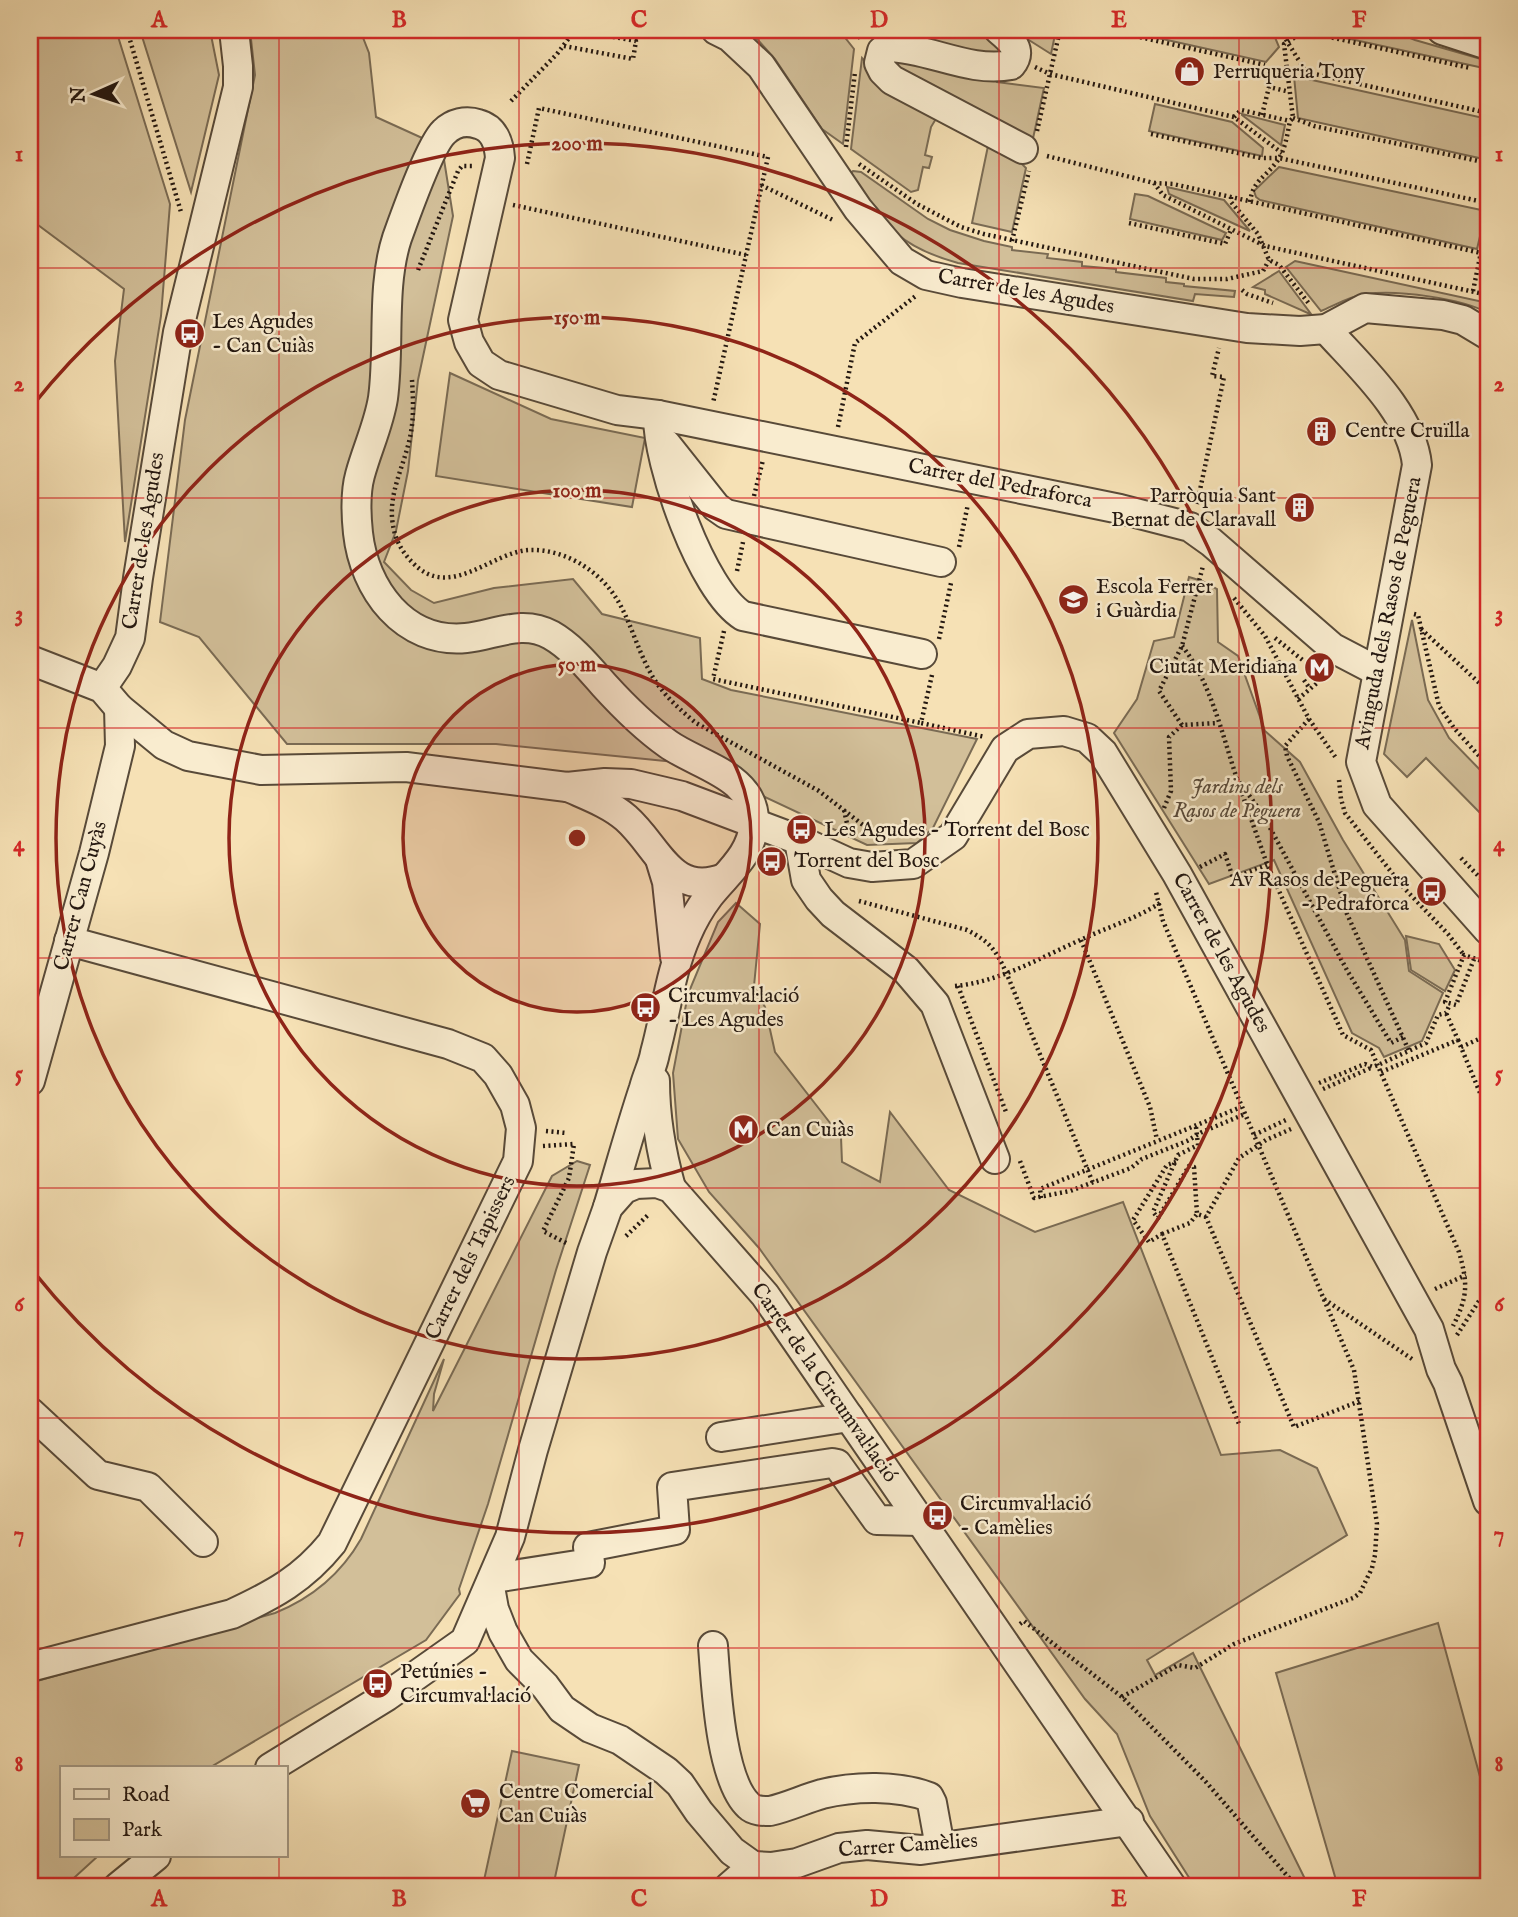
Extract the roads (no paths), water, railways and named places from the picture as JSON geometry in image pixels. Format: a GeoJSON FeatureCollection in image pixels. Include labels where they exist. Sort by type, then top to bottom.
{"type":"FeatureCollection","features":[{"type":"Feature","properties":{"kind":"street","name":"Carrer de les Agudes"},"geometry":{"type":"LineString","coordinates":[[110,698],[117,666],[130,638],[167,388],[186,297],[237,87],[238,66],[234,30]]}},
{"type":"Feature","properties":{"kind":"street","name":"Carrer de les Agudes"},"geometry":{"type":"LineString","coordinates":[[716,30],[761,65],[858,209],[902,261],[926,275],[1247,328],[1300,331],[1320,320]]}},
{"type":"Feature","properties":{"kind":"street"},"geometry":{"type":"LineString","coordinates":[[999,30],[1017,51],[1011,65],[998,68],[888,47],[882,51],[879,63],[892,80],[1035,149]]}},
{"type":"Feature","properties":{"kind":"street"},"geometry":{"type":"LineString","coordinates":[[1442,30],[1482,57]]}},
{"type":"Feature","properties":{"kind":"street","name":"Carrer del Pedraforca"},"geometry":{"type":"LineString","coordinates":[[754,823],[753,808],[746,794],[728,776],[681,754],[654,734],[577,655],[550,635],[523,628],[508,628],[465,638],[421,632],[405,623],[382,600],[366,566],[358,534],[357,497],[359,478],[383,396],[389,285],[397,240],[439,138],[455,124],[476,123],[493,133],[497,139],[500,158],[464,320],[469,342],[481,363],[499,375],[658,424],[1120,509],[1190,527],[1212,542],[1333,648],[1377,671]]}},
{"type":"Feature","properties":{"kind":"street"},"geometry":{"type":"LineString","coordinates":[[1320,320],[1365,308],[1443,315],[1464,320],[1488,335]]}},
{"type":"Feature","properties":{"kind":"street","name":"Avinguda dels Rasos de Peguera"},"geometry":{"type":"LineString","coordinates":[[1320,320],[1400,415],[1416,450],[1417,465],[1361,762],[1377,806],[1488,930]]}},
{"type":"Feature","properties":{"kind":"street"},"geometry":{"type":"LineString","coordinates":[[658,424],[716,507],[726,514],[951,552]]}},
{"type":"Feature","properties":{"kind":"street"},"geometry":{"type":"LineString","coordinates":[[658,424],[679,508],[699,557],[720,596],[733,610],[743,616],[931,646]]}},
{"type":"Feature","properties":{"kind":"street"},"geometry":{"type":"LineString","coordinates":[[30,660],[110,698],[164,745],[188,756],[261,770],[406,767],[567,787],[605,783],[657,789],[799,840],[806,880],[819,899],[833,914],[906,970],[935,1004],[995,1159]]}},
{"type":"Feature","properties":{"kind":"street","name":"Carrer Can Cuyàs"},"geometry":{"type":"LineString","coordinates":[[30,1081],[94,853],[120,746],[110,698]]}},
{"type":"Feature","properties":{"kind":"street","name":"Carrer de les Agudes"},"geometry":{"type":"LineString","coordinates":[[799,840],[849,863],[872,867],[913,864],[953,835],[1005,749],[1028,734],[1064,731],[1087,738],[1104,754],[1182,883],[1429,1329],[1488,1501]]}},
{"type":"Feature","properties":{"kind":"street"},"geometry":{"type":"LineString","coordinates":[[567,787],[599,801],[623,816],[642,832],[660,859],[677,875],[692,883],[709,884],[724,878]]}},
{"type":"Feature","properties":{"kind":"street"},"geometry":{"type":"LineString","coordinates":[[273,1766],[387,1696],[465,1642],[510,1537],[592,1252],[654,1058],[676,960],[698,910],[748,849],[754,823]]}},
{"type":"Feature","properties":{"kind":"street"},"geometry":{"type":"LineString","coordinates":[[660,859],[667,882],[676,960]]}},
{"type":"Feature","properties":{"kind":"street","name":"Carrer dels Tapissers"},"geometry":{"type":"LineString","coordinates":[[30,1667],[232,1614],[271,1595],[313,1566],[332,1544],[518,1161],[520,1128],[515,1105],[498,1074],[483,1058],[449,1044],[69,941]]}},
{"type":"Feature","properties":{"kind":"street"},"geometry":{"type":"LineString","coordinates":[[654,1058],[655,1115],[662,1157],[671,1188]]}},
{"type":"Feature","properties":{"kind":"street"},"geometry":{"type":"LineString","coordinates":[[608,1207],[624,1189],[636,1184],[657,1183],[671,1188]]}},
{"type":"Feature","properties":{"kind":"street","name":"Carrer de la Circumval·lació"},"geometry":{"type":"LineString","coordinates":[[671,1188],[765,1295],[1172,1887]]}},
{"type":"Feature","properties":{"kind":"street"},"geometry":{"type":"LineString","coordinates":[[30,1412],[98,1475],[148,1487],[203,1542]]}},
{"type":"Feature","properties":{"kind":"street"},"geometry":{"type":"LineString","coordinates":[[722,1437],[849,1417]]}},
{"type":"Feature","properties":{"kind":"street"},"geometry":{"type":"LineString","coordinates":[[492,1583],[590,1563],[589,1547],[675,1530],[671,1487],[832,1463],[837,1464],[877,1520],[920,1521]]}},
{"type":"Feature","properties":{"kind":"street"},"geometry":{"type":"LineString","coordinates":[[492,1583],[499,1620],[519,1660],[545,1686],[562,1709],[590,1728],[620,1740],[666,1771],[680,1784],[749,1877],[729,1887]]}},
{"type":"Feature","properties":{"kind":"street"},"geometry":{"type":"LineString","coordinates":[[713,1646],[725,1751],[738,1788],[749,1807],[770,1811],[843,1790],[872,1789],[920,1793],[929,1797],[932,1803],[940,1847]]}},
{"type":"Feature","properties":{"kind":"street","name":"Carrer Camèlies"},"geometry":{"type":"LineString","coordinates":[[749,1877],[771,1867],[797,1863],[839,1847],[867,1845],[920,1850],[1129,1821]]}},
{"type":"Feature","properties":{"kind":"street"},"geometry":{"type":"LineString","coordinates":[[131,1883],[155,1857]]}},
{"type":"Feature","properties":{"kind":"place","name":"Perruqueria Tony"},"geometry":{"type":"Point","coordinates":[1190,72]}},
{"type":"Feature","properties":{"kind":"place","name":"Les Agudes - Can Cuiàs"},"geometry":{"type":"Point","coordinates":[189,334]}},
{"type":"Feature","properties":{"kind":"place","name":"Centre Cruïlla"},"geometry":{"type":"Point","coordinates":[1322,431]}},
{"type":"Feature","properties":{"kind":"place","name":"Parròquia Sant Bernat de Claravall"},"geometry":{"type":"Point","coordinates":[1299,508]}},
{"type":"Feature","properties":{"kind":"place","name":"Escola Ferrer i Guàrdia"},"geometry":{"type":"Point","coordinates":[1073,599]}},
{"type":"Feature","properties":{"kind":"place","name":"Ciutat Meridiana"},"geometry":{"type":"Point","coordinates":[1320,667]}},
{"type":"Feature","properties":{"kind":"place","name":"Les Agudes - Torrent del Bosc"},"geometry":{"type":"Point","coordinates":[801,830]}},
{"type":"Feature","properties":{"kind":"place","name":"Torrent del Bosc"},"geometry":{"type":"Point","coordinates":[771,861]}},
{"type":"Feature","properties":{"kind":"place","name":"Av Rasos de Peguera - Pedraforca"},"geometry":{"type":"Point","coordinates":[1432,892]}},
{"type":"Feature","properties":{"kind":"place","name":"Circumval·lació - Les Agudes"},"geometry":{"type":"Point","coordinates":[645,1008]}},
{"type":"Feature","properties":{"kind":"place","name":"Can Cuiàs"},"geometry":{"type":"Point","coordinates":[743,1130]}},
{"type":"Feature","properties":{"kind":"place","name":"Circumval·lació - Camèlies"},"geometry":{"type":"Point","coordinates":[937,1516]}},
{"type":"Feature","properties":{"kind":"place","name":"Petúnies - Circumval·lació"},"geometry":{"type":"Point","coordinates":[377,1684]}},
{"type":"Feature","properties":{"kind":"place","name":"Centre Comercial Can Cuiàs"},"geometry":{"type":"Point","coordinates":[476,1804]}},
{"type":"Feature","properties":{"kind":"park label","name":"Jardins dels Rasos de Peguera"},"geometry":{"type":"Point","coordinates":[1237,799]}}]}
